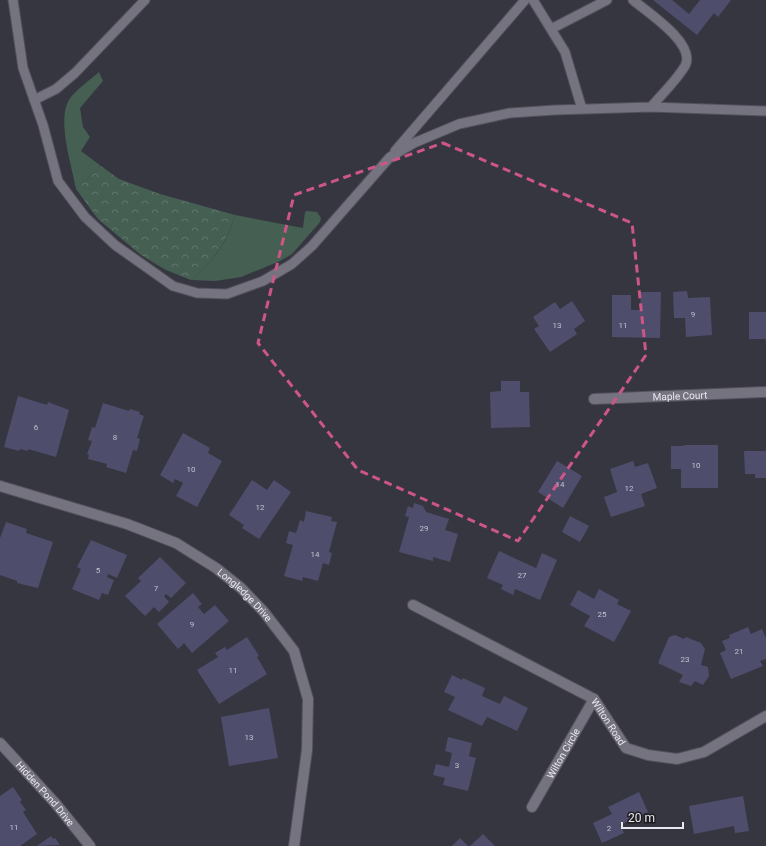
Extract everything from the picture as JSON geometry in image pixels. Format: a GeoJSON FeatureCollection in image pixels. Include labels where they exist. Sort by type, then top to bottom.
{"type":"FeatureCollection","features":[{"type":"Feature","properties":{"kind":"street","name":"Maple Court"},"geometry":{"type":"LineString","coordinates":[[594,399],[766,392]]}},
{"type":"Feature","properties":{"kind":"street","name":"Longledge Drive"},"geometry":{"type":"LineString","coordinates":[[0,486],[127,524],[176,543],[216,568],[241,588],[264,612],[294,652],[308,698],[307,750],[294,846]]}},
{"type":"Feature","properties":{"kind":"street","name":"Wilton Road"},"geometry":{"type":"LineString","coordinates":[[413,605],[594,699],[626,748],[648,755],[677,759],[704,752],[766,716]]}},
{"type":"Feature","properties":{"kind":"street","name":"Wilton Circle"},"geometry":{"type":"LineString","coordinates":[[532,807],[594,699]]}},
{"type":"Feature","properties":{"kind":"street","name":"Hidden Pond Drive"},"geometry":{"type":"LineString","coordinates":[[0,742],[56,804],[90,846]]}},
{"type":"Feature","properties":{"kind":"lane"},"geometry":{"type":"LineString","coordinates":[[13,0],[23,68],[43,125],[58,181],[85,217],[115,245],[173,286],[197,293],[227,294],[263,281],[292,264],[317,241],[525,0]]}},
{"type":"Feature","properties":{"kind":"lane"},"geometry":{"type":"LineString","coordinates":[[34,100],[56,88],[75,73],[145,0]]}},
{"type":"Feature","properties":{"kind":"lane"},"geometry":{"type":"LineString","coordinates":[[533,0],[565,52],[582,109]]}},
{"type":"Feature","properties":{"kind":"lane"},"geometry":{"type":"LineString","coordinates":[[551,29],[606,0]]}},
{"type":"Feature","properties":{"kind":"lane"},"geometry":{"type":"LineString","coordinates":[[633,0],[677,37],[685,49],[687,56],[686,65],[651,107]]}},
{"type":"Feature","properties":{"kind":"lane"},"geometry":{"type":"LineString","coordinates":[[390,157],[414,143],[459,124],[510,113],[651,107],[766,111]]}},
{"type":"Feature","properties":{"kind":"highlighted area"},"geometry":{"type":"Polygon","coordinates":[[[443,143],[632,223],[646,355],[518,541],[358,470],[258,343],[294,195],[443,143]]]}},
{"type":"Feature","properties":{"kind":"green space"},"geometry":{"type":"Polygon","coordinates":[[[99,72],[103,81],[80,108],[83,127],[90,137],[81,151],[101,166],[76,189],[68,155],[64,129],[64,116],[66,106],[71,97],[99,72]]]}},
{"type":"Feature","properties":{"kind":"green space"},"geometry":{"type":"Polygon","coordinates":[[[101,166],[119,179],[160,194],[235,215],[228,235],[218,251],[191,280],[166,270],[141,255],[98,219],[76,189],[101,166]]]}},
{"type":"Feature","properties":{"kind":"green space"},"geometry":{"type":"Polygon","coordinates":[[[305,212],[317,212],[321,218],[320,222],[292,254],[280,261],[241,277],[215,281],[191,280],[213,258],[223,244],[235,215],[303,228],[305,212]]]}},
{"type":"Feature","properties":{"kind":"building"},"geometry":{"type":"Polygon","coordinates":[[[653,0],[672,0],[689,14],[700,0],[731,0],[718,17],[714,13],[697,35],[653,0]]]}},
{"type":"Feature","properties":{"kind":"building"},"geometry":{"type":"Polygon","coordinates":[[[687,291],[688,298],[710,297],[712,335],[686,337],[685,318],[674,318],[673,292],[687,291]]]}},
{"type":"Feature","properties":{"kind":"building"},"geometry":{"type":"Polygon","coordinates":[[[641,292],[661,292],[660,338],[612,337],[612,295],[631,295],[631,310],[640,310],[641,292]]]}},
{"type":"Feature","properties":{"kind":"building"},"geometry":{"type":"Polygon","coordinates":[[[572,301],[585,321],[574,329],[577,334],[550,352],[534,329],[539,326],[533,317],[555,302],[560,309],[572,301]]]}},
{"type":"Feature","properties":{"kind":"building"},"geometry":{"type":"Polygon","coordinates":[[[749,312],[766,312],[766,339],[749,339],[749,312]]]}},
{"type":"Feature","properties":{"kind":"building"},"geometry":{"type":"Polygon","coordinates":[[[501,381],[520,381],[520,392],[529,392],[530,427],[491,428],[490,392],[501,391],[501,381]]]}},
{"type":"Feature","properties":{"kind":"building"},"geometry":{"type":"Polygon","coordinates":[[[18,396],[47,405],[48,402],[69,410],[56,457],[28,449],[28,451],[20,449],[19,451],[4,447],[18,396]]]}},
{"type":"Feature","properties":{"kind":"building"},"geometry":{"type":"Polygon","coordinates":[[[103,403],[129,411],[130,409],[140,412],[139,414],[144,416],[137,438],[140,439],[137,451],[133,450],[126,473],[106,467],[107,464],[88,459],[89,455],[87,454],[92,441],[88,440],[92,427],[95,428],[103,403]]]}},
{"type":"Feature","properties":{"kind":"building"},"geometry":{"type":"Polygon","coordinates":[[[183,433],[210,448],[208,453],[222,461],[197,507],[176,496],[183,483],[175,479],[173,483],[160,475],[183,433]]]}},
{"type":"Feature","properties":{"kind":"building"},"geometry":{"type":"Polygon","coordinates":[[[683,445],[718,445],[718,488],[681,488],[681,469],[671,469],[671,446],[684,446],[683,445]]]}},
{"type":"Feature","properties":{"kind":"building"},"geometry":{"type":"Polygon","coordinates":[[[744,451],[766,451],[766,478],[755,478],[755,474],[745,474],[744,451]]]}},
{"type":"Feature","properties":{"kind":"building"},"geometry":{"type":"Polygon","coordinates":[[[557,461],[582,476],[563,508],[538,492],[557,461]]]}},
{"type":"Feature","properties":{"kind":"building"},"geometry":{"type":"Polygon","coordinates":[[[633,461],[635,467],[648,463],[657,488],[641,494],[645,506],[611,517],[604,497],[617,492],[610,469],[633,461]]]}},
{"type":"Feature","properties":{"kind":"building"},"geometry":{"type":"Polygon","coordinates":[[[252,480],[267,490],[274,480],[291,492],[259,539],[242,528],[244,525],[229,515],[252,480]]]}},
{"type":"Feature","properties":{"kind":"building"},"geometry":{"type":"Polygon","coordinates":[[[414,503],[423,506],[426,512],[449,519],[445,530],[458,534],[450,562],[433,557],[433,561],[399,552],[409,517],[405,516],[408,506],[413,508],[414,503]]]}},
{"type":"Feature","properties":{"kind":"building"},"geometry":{"type":"Polygon","coordinates":[[[306,511],[332,517],[331,521],[337,522],[329,552],[332,553],[329,565],[323,563],[318,581],[303,577],[302,581],[284,576],[293,545],[286,543],[289,531],[296,533],[300,520],[304,522],[306,511]]]}},
{"type":"Feature","properties":{"kind":"building"},"geometry":{"type":"Polygon","coordinates":[[[570,516],[589,526],[580,542],[562,532],[570,516]]]}},
{"type":"Feature","properties":{"kind":"building"},"geometry":{"type":"Polygon","coordinates":[[[6,522],[27,529],[26,533],[53,542],[38,588],[17,583],[17,581],[0,575],[0,538],[6,522]]]}},
{"type":"Feature","properties":{"kind":"building"},"geometry":{"type":"Polygon","coordinates":[[[91,540],[127,555],[117,578],[108,574],[107,577],[114,580],[108,595],[102,593],[99,600],[72,589],[81,569],[77,567],[91,540]]]}},
{"type":"Feature","properties":{"kind":"building"},"geometry":{"type":"Polygon","coordinates":[[[499,551],[536,568],[542,553],[557,560],[540,600],[515,589],[513,595],[501,589],[503,585],[487,578],[499,551]]]}},
{"type":"Feature","properties":{"kind":"building"},"geometry":{"type":"Polygon","coordinates":[[[160,557],[186,583],[171,598],[166,594],[164,596],[169,602],[159,612],[154,607],[145,616],[125,596],[141,581],[138,578],[160,557]]]}},
{"type":"Feature","properties":{"kind":"building"},"geometry":{"type":"Polygon","coordinates":[[[599,589],[619,600],[617,604],[631,611],[614,642],[584,626],[590,616],[570,605],[578,590],[594,599],[599,589]]]}},
{"type":"Feature","properties":{"kind":"building"},"geometry":{"type":"Polygon","coordinates":[[[193,593],[202,604],[198,607],[204,614],[215,605],[229,621],[192,653],[184,643],[178,649],[157,624],[193,593]]]}},
{"type":"Feature","properties":{"kind":"building"},"geometry":{"type":"Polygon","coordinates":[[[748,627],[751,634],[762,629],[766,638],[766,659],[760,661],[763,666],[731,679],[720,653],[726,650],[722,641],[730,638],[729,635],[748,627]]]}},
{"type":"Feature","properties":{"kind":"building"},"geometry":{"type":"Polygon","coordinates":[[[675,635],[684,639],[686,637],[701,643],[705,649],[701,665],[708,667],[709,676],[703,685],[695,681],[691,686],[679,682],[683,675],[658,663],[669,637],[675,635]]]}},
{"type":"Feature","properties":{"kind":"building"},"geometry":{"type":"Polygon","coordinates":[[[247,637],[259,656],[257,657],[267,674],[219,704],[197,670],[218,657],[215,653],[225,647],[227,650],[247,637]]]}},
{"type":"Feature","properties":{"kind":"building"},"geometry":{"type":"Polygon","coordinates":[[[452,675],[462,680],[463,678],[485,688],[482,696],[500,704],[504,696],[528,708],[517,731],[487,717],[482,726],[448,710],[455,697],[444,692],[452,675]]]}},
{"type":"Feature","properties":{"kind":"building"},"geometry":{"type":"Polygon","coordinates":[[[269,708],[278,758],[229,766],[221,717],[269,708]]]}},
{"type":"Feature","properties":{"kind":"building"},"geometry":{"type":"Polygon","coordinates":[[[448,737],[472,743],[469,756],[476,758],[468,791],[443,785],[445,778],[433,775],[436,764],[449,767],[452,753],[445,751],[448,737]]]}},
{"type":"Feature","properties":{"kind":"building"},"geometry":{"type":"Polygon","coordinates":[[[13,787],[22,800],[20,802],[26,810],[23,812],[37,834],[20,846],[0,846],[0,796],[13,787]]]}},
{"type":"Feature","properties":{"kind":"building"},"geometry":{"type":"Polygon","coordinates":[[[639,792],[648,812],[620,825],[624,833],[602,843],[593,823],[612,814],[608,807],[639,792]]]}},
{"type":"Feature","properties":{"kind":"building"},"geometry":{"type":"Polygon","coordinates":[[[743,796],[749,831],[735,833],[734,826],[694,834],[689,806],[743,796]]]}},
{"type":"Feature","properties":{"kind":"building"},"geometry":{"type":"Polygon","coordinates":[[[483,834],[495,846],[470,846],[483,834]]]}},
{"type":"Feature","properties":{"kind":"building"},"geometry":{"type":"Polygon","coordinates":[[[51,836],[53,839],[55,838],[60,845],[37,846],[51,836]]]}},
{"type":"Feature","properties":{"kind":"building"},"geometry":{"type":"Polygon","coordinates":[[[460,838],[468,846],[452,846],[460,838]]]}}]}
